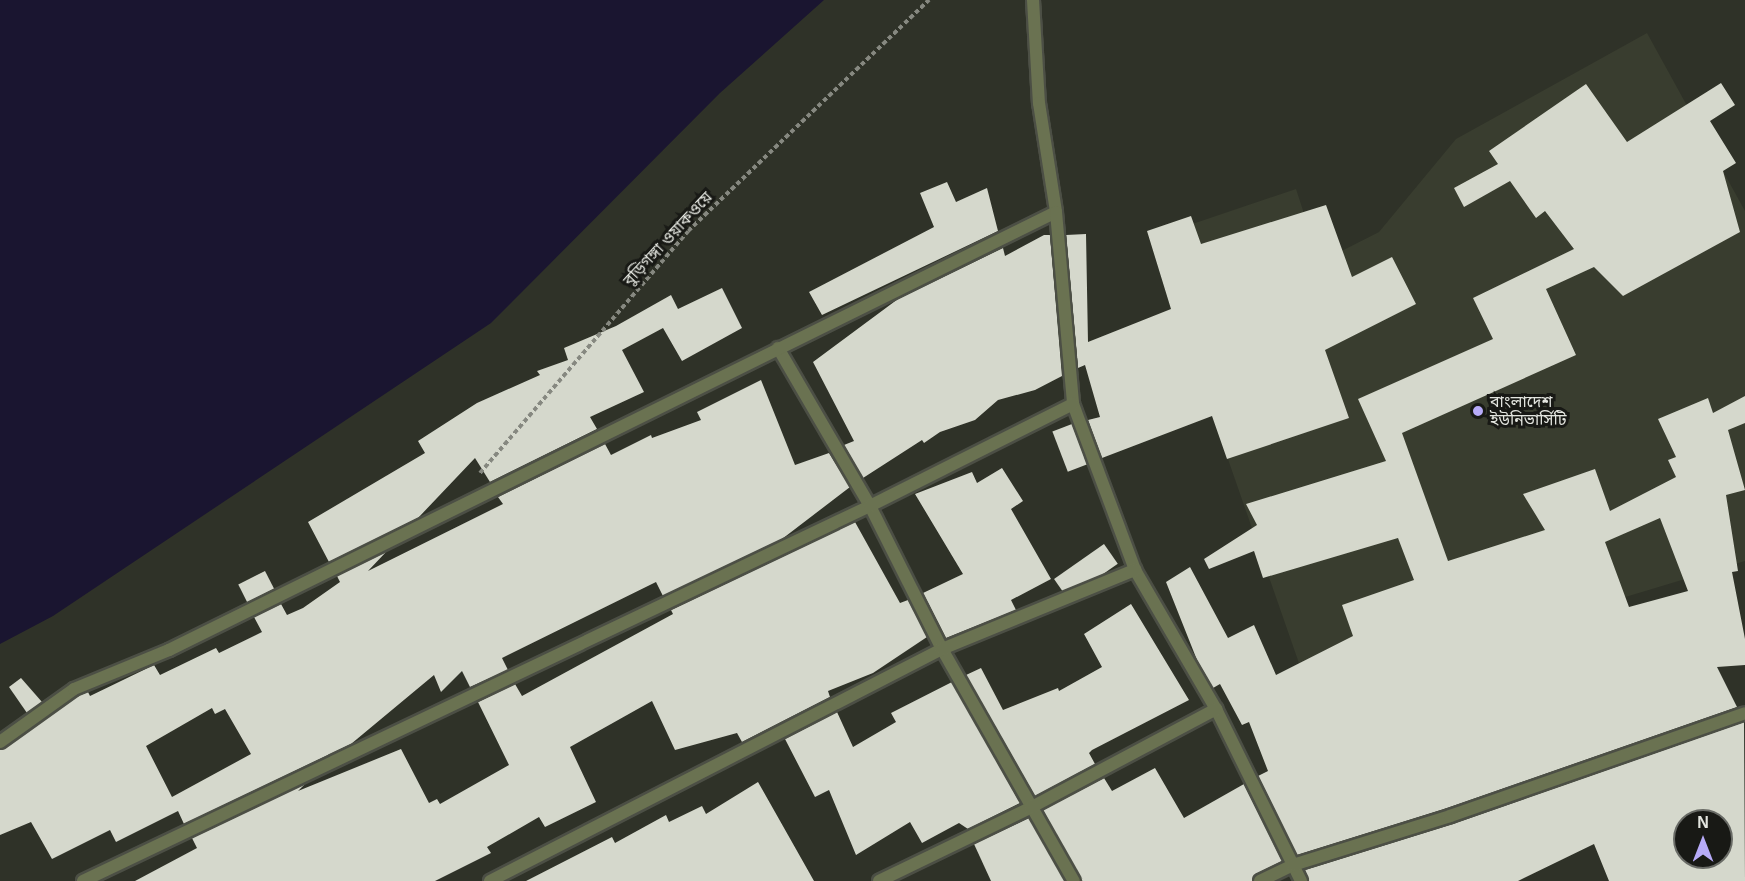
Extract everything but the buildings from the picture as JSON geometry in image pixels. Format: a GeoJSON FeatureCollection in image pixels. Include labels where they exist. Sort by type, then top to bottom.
{"type":"FeatureCollection","features":[{"type":"Feature","properties":{"kind":"street"},"geometry":{"type":"LineString","coordinates":[[1033,0],[1039,103],[1056,213],[1073,405],[1135,570],[1216,709],[1301,881]]}},
{"type":"Feature","properties":{"kind":"street"},"geometry":{"type":"LineString","coordinates":[[0,742],[74,689],[169,650],[1056,213]]}},
{"type":"Feature","properties":{"kind":"street"},"geometry":{"type":"LineString","coordinates":[[778,348],[870,506],[942,649],[1030,808],[1074,881]]}},
{"type":"Feature","properties":{"kind":"street"},"geometry":{"type":"LineString","coordinates":[[83,881],[870,506],[1073,405]]}},
{"type":"Feature","properties":{"kind":"street"},"geometry":{"type":"LineString","coordinates":[[490,881],[942,649],[1135,570]]}},
{"type":"Feature","properties":{"kind":"street"},"geometry":{"type":"LineString","coordinates":[[879,881],[1030,808],[1216,709]]}},
{"type":"Feature","properties":{"kind":"street"},"geometry":{"type":"LineString","coordinates":[[1260,881],[1293,865],[1461,812],[1745,713]]}},
{"type":"Feature","properties":{"kind":"path","name":"বুড়িগঙ্গা ওয়াকওয়ে"},"geometry":{"type":"LineString","coordinates":[[475,478],[688,231],[929,0]]}},
{"type":"Feature","properties":{"kind":"shaded area"},"geometry":{"type":"Polygon","coordinates":[[[0,0],[824,0],[720,93],[491,323],[53,616],[0,644],[0,0]]]}},
{"type":"Feature","properties":{"kind":"shaded area","name":"বাংলাদেশ ইউনিভার্সিটি"},"geometry":{"type":"Polygon","coordinates":[[[1647,33],[1745,211],[1745,561],[1309,692],[1151,238],[1296,189],[1320,262],[1379,232],[1456,139],[1647,33]]]}},
{"type":"Feature","properties":{"kind":"place","name":"বাংলাদেশ ইউনিভার্সিটি"},"geometry":{"type":"Point","coordinates":[1478,411]}}]}
